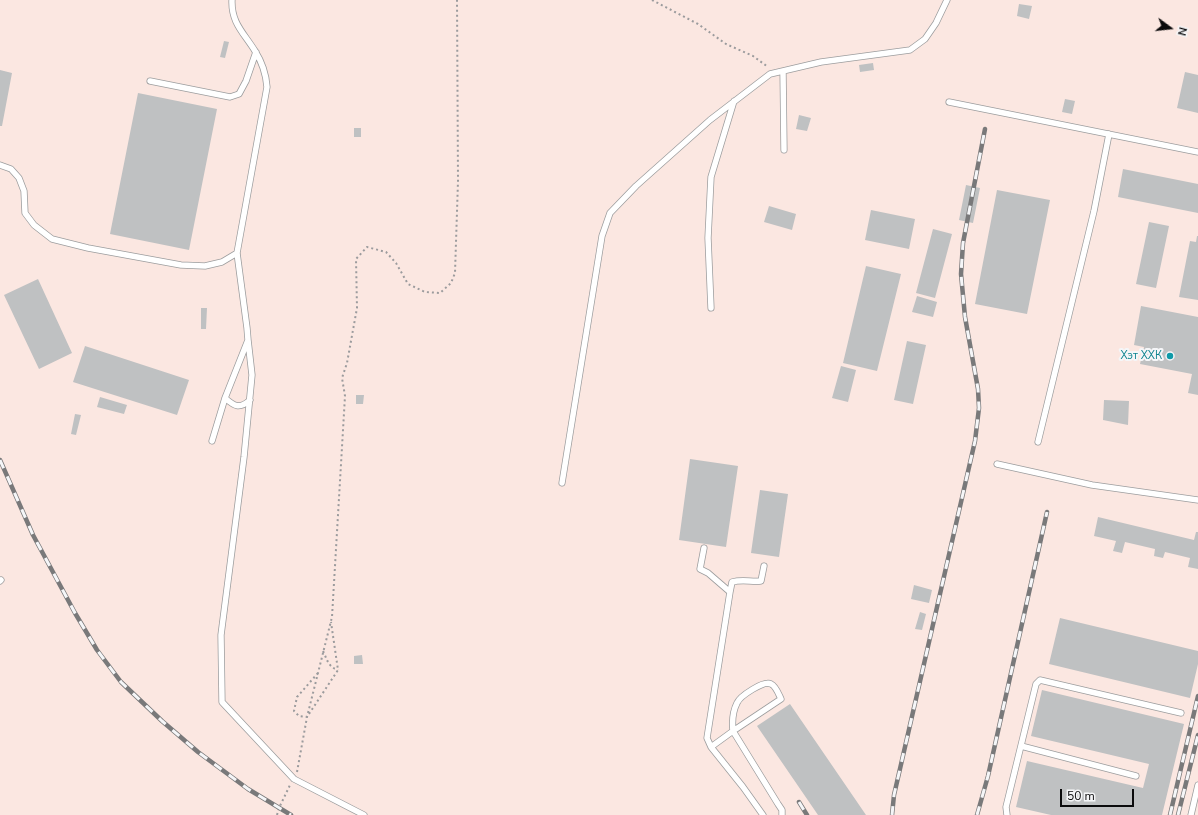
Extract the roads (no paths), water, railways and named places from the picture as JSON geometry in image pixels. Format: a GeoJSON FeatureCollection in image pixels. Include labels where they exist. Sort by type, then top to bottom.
{"type":"FeatureCollection","features":[{"type":"Feature","properties":{"kind":"lane"},"geometry":{"type":"LineString","coordinates":[[232,0],[232,9],[236,22],[256,52],[266,75],[267,87],[237,253],[252,375],[244,457],[221,635],[222,702],[294,779],[364,815]]}},
{"type":"Feature","properties":{"kind":"lane"},"geometry":{"type":"LineString","coordinates":[[562,483],[602,236],[610,213],[636,186],[710,120],[770,74],[821,62],[910,50],[925,39],[936,23],[947,0]]}},
{"type":"Feature","properties":{"kind":"lane"},"geometry":{"type":"LineString","coordinates":[[150,81],[230,97],[239,94],[246,81],[256,52]]}},
{"type":"Feature","properties":{"kind":"lane"},"geometry":{"type":"LineString","coordinates":[[783,71],[784,150]]}},
{"type":"Feature","properties":{"kind":"lane"},"geometry":{"type":"LineString","coordinates":[[712,308],[708,238],[711,177],[734,101]]}},
{"type":"Feature","properties":{"kind":"lane"},"geometry":{"type":"LineString","coordinates":[[948,102],[1198,152]]}},
{"type":"Feature","properties":{"kind":"lane"},"geometry":{"type":"LineString","coordinates":[[1038,442],[1094,211],[1109,134]]}},
{"type":"Feature","properties":{"kind":"lane"},"geometry":{"type":"LineString","coordinates":[[0,165],[11,170],[19,178],[24,191],[25,213],[34,225],[52,239],[88,248],[181,265],[205,266],[222,262],[237,253]]}},
{"type":"Feature","properties":{"kind":"lane"},"geometry":{"type":"LineString","coordinates":[[212,441],[225,398],[248,340]]}},
{"type":"Feature","properties":{"kind":"lane"},"geometry":{"type":"LineString","coordinates":[[225,398],[231,404],[240,406],[244,405],[250,400]]}},
{"type":"Feature","properties":{"kind":"lane"},"geometry":{"type":"LineString","coordinates":[[997,464],[1092,485],[1198,500]]}},
{"type":"Feature","properties":{"kind":"lane"},"geometry":{"type":"LineString","coordinates":[[704,548],[700,569],[708,573],[730,592]]}},
{"type":"Feature","properties":{"kind":"lane"},"geometry":{"type":"LineString","coordinates":[[764,566],[761,581],[755,582],[744,580],[732,582],[707,738],[712,747],[764,815]]}},
{"type":"Feature","properties":{"kind":"lane"},"geometry":{"type":"LineString","coordinates":[[1007,815],[1006,807],[1036,684],[1040,680],[1181,713]]}},
{"type":"Feature","properties":{"kind":"lane"},"geometry":{"type":"LineString","coordinates":[[712,747],[733,731],[781,700],[773,684],[769,682],[761,684],[739,698],[732,725],[733,731],[782,810],[782,815]]}},
{"type":"Feature","properties":{"kind":"lane"},"geometry":{"type":"LineString","coordinates":[[1021,746],[1136,776]]}},
{"type":"Feature","properties":{"kind":"lane"},"geometry":{"type":"LineString","coordinates":[[1191,815],[1198,785]]}},
{"type":"Feature","properties":{"kind":"railway"},"geometry":{"type":"LineString","coordinates":[[892,815],[894,795],[975,441],[979,408],[978,389],[965,317],[961,274],[963,243],[985,129]]}},
{"type":"Feature","properties":{"kind":"railway"},"geometry":{"type":"LineString","coordinates":[[0,460],[33,535],[75,613],[97,650],[121,682],[162,721],[198,752],[248,789],[291,815]]}},
{"type":"Feature","properties":{"kind":"railway"},"geometry":{"type":"LineString","coordinates":[[977,815],[988,776],[1047,512]]}},
{"type":"Feature","properties":{"kind":"railway"},"geometry":{"type":"LineString","coordinates":[[1170,815],[1198,696]]}},
{"type":"Feature","properties":{"kind":"railway"},"geometry":{"type":"LineString","coordinates":[[1178,815],[1198,735]]}},
{"type":"Feature","properties":{"kind":"railway"},"geometry":{"type":"LineString","coordinates":[[799,802],[807,815]]}},
{"type":"Feature","properties":{"kind":"place","name":"Хэт ХХК"},"geometry":{"type":"Point","coordinates":[1170,356]}}]}
